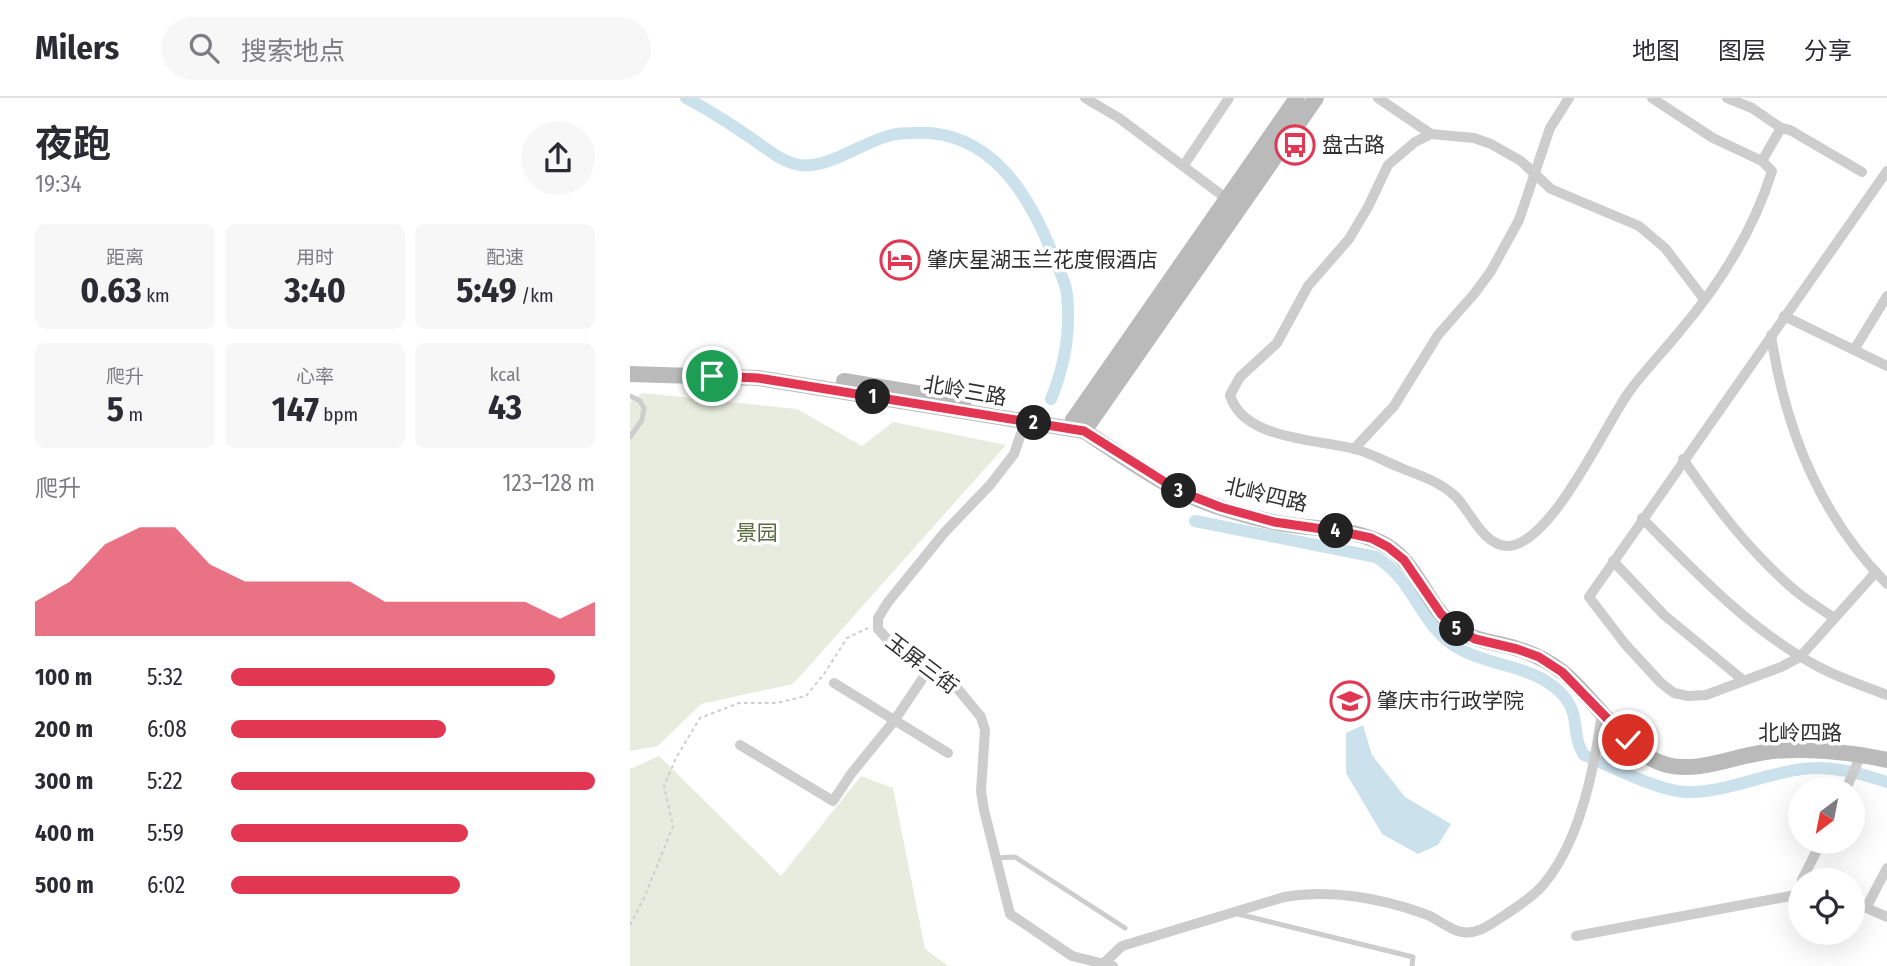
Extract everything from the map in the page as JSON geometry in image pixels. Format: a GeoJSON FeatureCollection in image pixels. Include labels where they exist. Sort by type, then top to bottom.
{"type":"FeatureCollection","features":[{"type":"Feature","properties":{"kind":"street"},"geometry":{"type":"LineString","coordinates":[[1085,98],[1119,118],[1227,199]]}},
{"type":"Feature","properties":{"kind":"street"},"geometry":{"type":"LineString","coordinates":[[1184,165],[1229,98]]}},
{"type":"Feature","properties":{"kind":"street"},"geometry":{"type":"LineString","coordinates":[[1193,261],[1227,199],[1297,98]]}},
{"type":"Feature","properties":{"kind":"street"},"geometry":{"type":"LineString","coordinates":[[1078,425],[1193,261],[1316,98]]}},
{"type":"Feature","properties":{"kind":"street"},"geometry":{"type":"LineString","coordinates":[[1378,98],[1431,134],[1474,138],[1491,144],[1521,161],[1535,177],[1551,189],[1627,220],[1646,231],[1665,248],[1704,299]]}},
{"type":"Feature","properties":{"kind":"street"},"geometry":{"type":"LineString","coordinates":[[1354,449],[1394,406],[1438,335],[1491,271],[1519,220],[1550,128],[1569,98]]}},
{"type":"Feature","properties":{"kind":"street"},"geometry":{"type":"LineString","coordinates":[[1431,134],[1415,142],[1388,165],[1349,240],[1308,286],[1277,343],[1240,377],[1230,395],[1239,413],[1258,426],[1276,433],[1354,449],[1434,480],[1458,498],[1481,530],[1501,545],[1511,546],[1522,542],[1536,531],[1563,501],[1629,393],[1704,299],[1755,218],[1772,171],[1762,160],[1713,138],[1652,98]]}},
{"type":"Feature","properties":{"kind":"street"},"geometry":{"type":"LineString","coordinates":[[1727,98],[1752,108],[1781,128],[1790,130],[1862,172]]}},
{"type":"Feature","properties":{"kind":"street"},"geometry":{"type":"LineString","coordinates":[[1762,160],[1781,128]]}},
{"type":"Feature","properties":{"kind":"street"},"geometry":{"type":"LineString","coordinates":[[1876,572],[1800,657],[1781,667],[1706,695],[1674,694],[1625,644],[1589,597],[1887,172]]}},
{"type":"Feature","properties":{"kind":"street"},"geometry":{"type":"LineString","coordinates":[[1854,350],[1887,296]]}},
{"type":"Feature","properties":{"kind":"street"},"geometry":{"type":"LineString","coordinates":[[1784,316],[1887,366]]}},
{"type":"Feature","properties":{"kind":"street"},"geometry":{"type":"LineString","coordinates":[[1771,335],[1779,380],[1800,451],[1817,489],[1834,517],[1887,584]]}},
{"type":"Feature","properties":{"kind":"street","name":"北岭三路"},"geometry":{"type":"LineString","coordinates":[[630,364],[756,369],[872,385],[1078,425]]}},
{"type":"Feature","properties":{"kind":"street","name":"北岭三路"},"geometry":{"type":"LineString","coordinates":[[630,374],[758,378],[1025,422],[1078,425]]}},
{"type":"Feature","properties":{"kind":"street","name":"玉屏三街"},"geometry":{"type":"LineString","coordinates":[[1025,422],[1014,454],[888,602],[878,618],[878,629],[881,635],[957,688],[981,717],[985,730],[981,792],[1010,914],[1072,956],[1108,965]]}},
{"type":"Feature","properties":{"kind":"street","name":"北岭四路"},"geometry":{"type":"LineString","coordinates":[[1078,425],[1179,491],[1220,507],[1274,522],[1362,536],[1388,547],[1404,560],[1441,614],[1455,628],[1475,639],[1539,657],[1562,672],[1644,754],[1665,764],[1694,766],[1769,751],[1842,752],[1859,761],[1887,760]]}},
{"type":"Feature","properties":{"kind":"street"},"geometry":{"type":"LineString","coordinates":[[1684,459],[1733,527],[1762,560],[1793,589],[1835,618]]}},
{"type":"Feature","properties":{"kind":"street"},"geometry":{"type":"LineString","coordinates":[[1642,518],[1718,592],[1751,621],[1800,657],[1887,695]]}},
{"type":"Feature","properties":{"kind":"street"},"geometry":{"type":"LineString","coordinates":[[1613,561],[1664,615],[1743,680]]}},
{"type":"Feature","properties":{"kind":"street"},"geometry":{"type":"LineString","coordinates":[[740,745],[833,801],[894,721],[929,669]]}},
{"type":"Feature","properties":{"kind":"street"},"geometry":{"type":"LineString","coordinates":[[834,683],[948,753]]}},
{"type":"Feature","properties":{"kind":"street"},"geometry":{"type":"LineString","coordinates":[[1108,965],[1122,946],[1284,897],[1329,893],[1410,909],[1460,932],[1471,933],[1486,928],[1541,888],[1572,838],[1592,770],[1602,711]]}},
{"type":"Feature","properties":{"kind":"street"},"geometry":{"type":"LineString","coordinates":[[1852,777],[1859,761]]}},
{"type":"Feature","properties":{"kind":"street"},"geometry":{"type":"LineString","coordinates":[[1887,868],[1867,906],[1887,917]]}},
{"type":"Feature","properties":{"kind":"street"},"geometry":{"type":"LineString","coordinates":[[1576,936],[1788,896]]}},
{"type":"Feature","properties":{"kind":"lane"},"geometry":{"type":"LineString","coordinates":[[630,396],[640,401],[644,408],[642,420],[630,437]]}},
{"type":"Feature","properties":{"kind":"lane"},"geometry":{"type":"LineString","coordinates":[[996,858],[1016,857],[1125,928]]}},
{"type":"Feature","properties":{"kind":"lane"},"geometry":{"type":"LineString","coordinates":[[1232,912],[1413,957],[1412,966]]}},
{"type":"Feature","properties":{"kind":"path"},"geometry":{"type":"LineString","coordinates":[[630,925],[673,826],[664,786],[676,758],[700,719],[739,703],[778,703],[806,696],[847,638],[872,626]]}},
{"type":"Feature","properties":{"kind":"green space","name":"景园"},"geometry":{"type":"Polygon","coordinates":[[[642,393],[797,409],[862,446],[893,422],[1006,445],[793,684],[701,704],[658,746],[630,751],[630,402],[642,393]]]}},
{"type":"Feature","properties":{"kind":"green space"},"geometry":{"type":"Polygon","coordinates":[[[659,756],[781,876],[861,776],[893,788],[925,949],[948,966],[630,966],[630,769],[659,756]]]}},
{"type":"Feature","properties":{"kind":"water"},"geometry":{"type":"Polygon","coordinates":[[[1363,725],[1372,755],[1405,797],[1451,824],[1438,845],[1418,854],[1382,834],[1346,773],[1346,733],[1363,725]]]}},
{"type":"Feature","properties":{"kind":"waterway"},"geometry":{"type":"LineString","coordinates":[[686,98],[775,155],[795,164],[829,161],[875,140],[906,133],[939,134],[963,141],[984,153],[1002,168],[1018,187],[1043,231],[1065,285],[1067,335],[1060,374],[1051,399]]}},
{"type":"Feature","properties":{"kind":"waterway"},"geometry":{"type":"LineString","coordinates":[[1195,521],[1376,557],[1399,577],[1432,625],[1453,645],[1479,658],[1522,670],[1560,692],[1571,709],[1584,755],[1648,783],[1674,791],[1700,792],[1787,771],[1813,768],[1845,771],[1887,782]]}},
{"type":"Feature","properties":{"kind":"place","name":"盘古路"},"geometry":{"type":"Point","coordinates":[1295,145]}},
{"type":"Feature","properties":{"kind":"place","name":"肇庆星湖玉兰花度假酒店"},"geometry":{"type":"Point","coordinates":[900,260]}},
{"type":"Feature","properties":{"kind":"place","name":"肇庆市行政学院"},"geometry":{"type":"Point","coordinates":[1350,701]}},
{"type":"Feature","properties":{"kind":"route"},"geometry":{"type":"LineString","coordinates":[[712,376],[758,378],[1084,431],[1179,491],[1220,507],[1274,522],[1371,538],[1404,560],[1441,614],[1455,628],[1475,639],[1539,657],[1562,672],[1628,740]]}}]}
